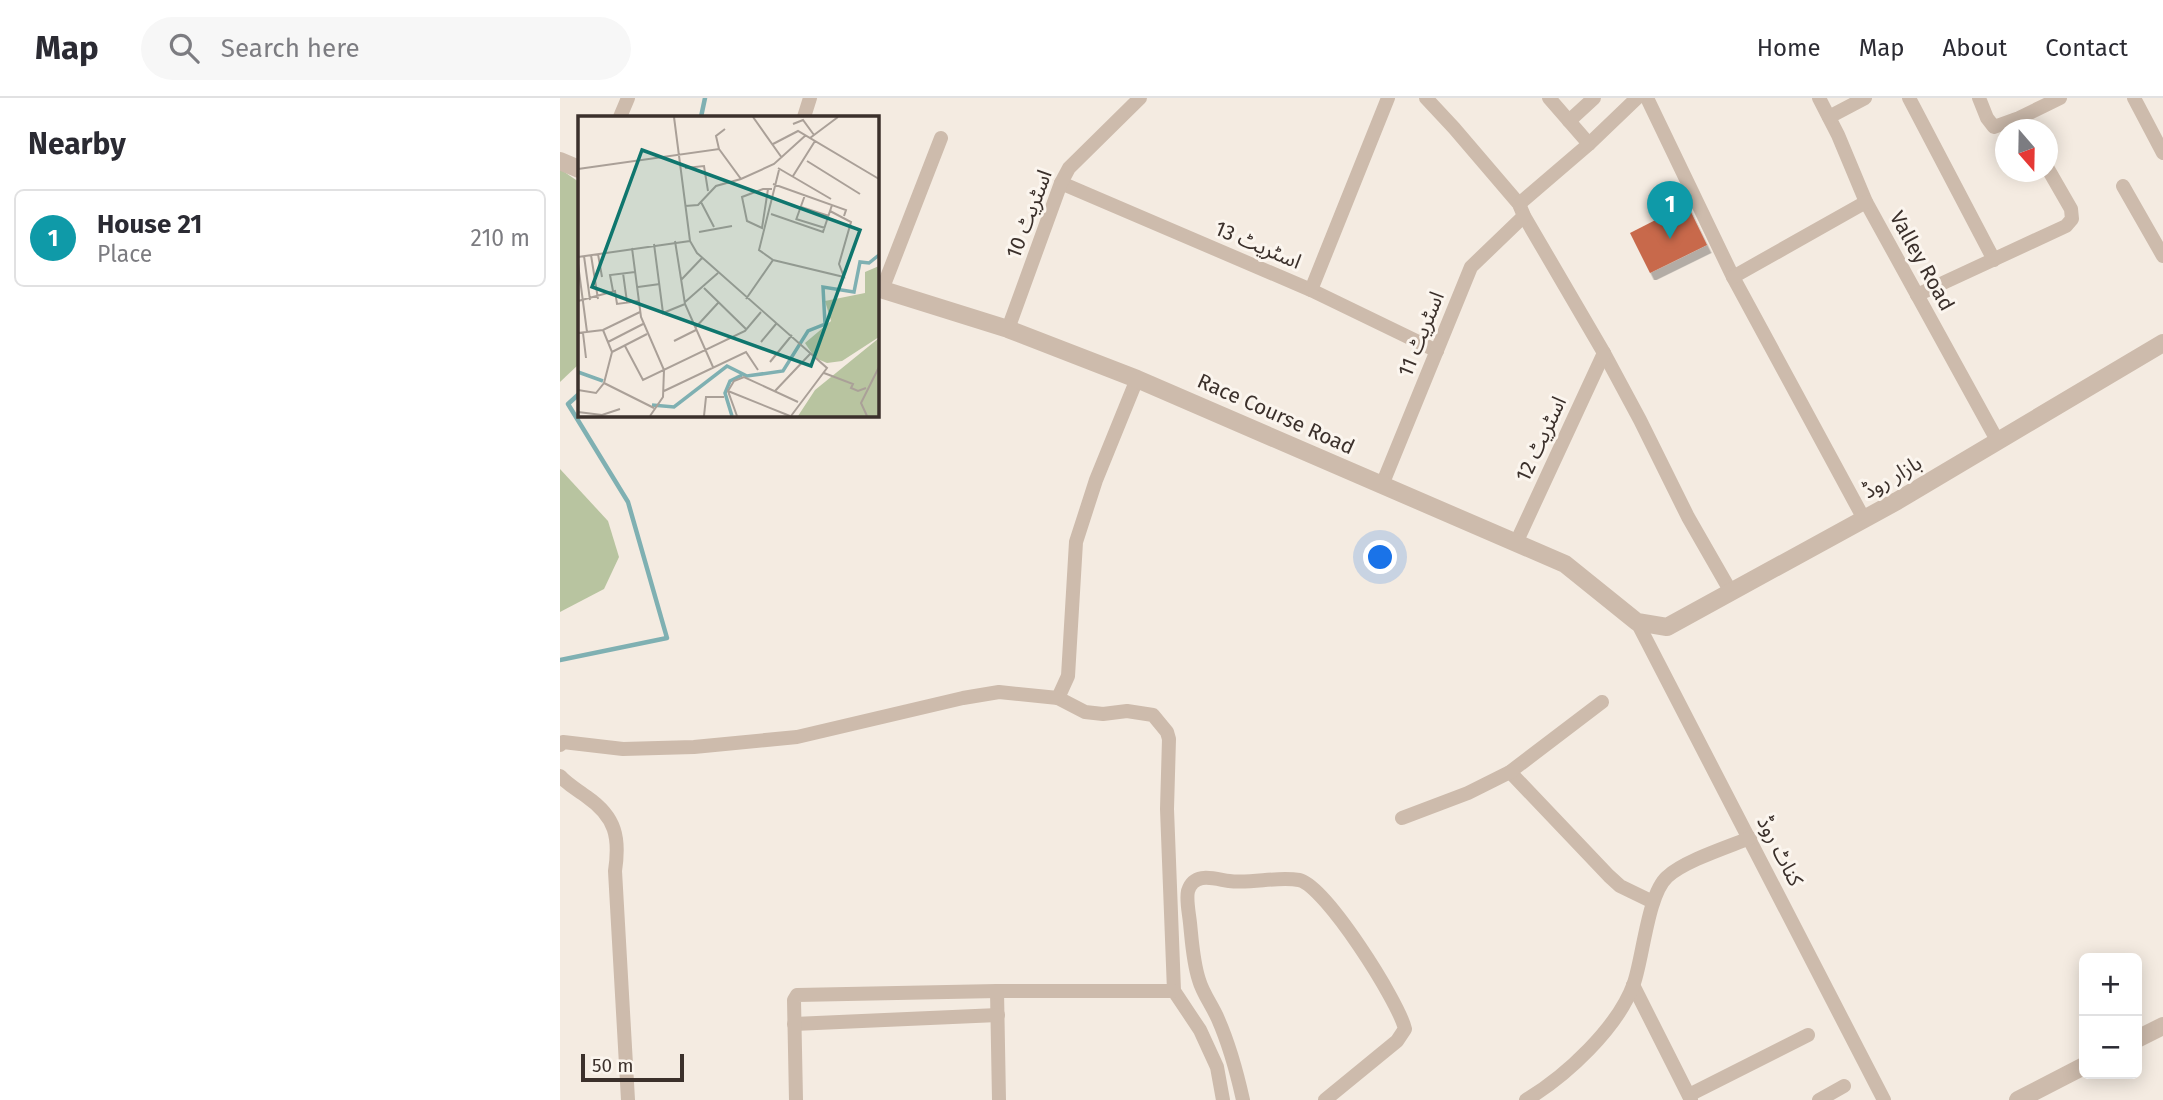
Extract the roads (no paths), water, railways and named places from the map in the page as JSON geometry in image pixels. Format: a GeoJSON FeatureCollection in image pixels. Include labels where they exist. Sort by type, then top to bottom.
{"type":"FeatureCollection","features":[{"type":"Feature","properties":{"kind":"street"},"geometry":{"type":"LineString","coordinates":[[621,116],[628,98]]}},
{"type":"Feature","properties":{"kind":"street"},"geometry":{"type":"LineString","coordinates":[[804,116],[810,98]]}},
{"type":"Feature","properties":{"kind":"street","name":"اسٹریٹ 10"},"geometry":{"type":"LineString","coordinates":[[1008,329],[1061,183],[1069,169],[1140,98]]}},
{"type":"Feature","properties":{"kind":"street"},"geometry":{"type":"LineString","coordinates":[[1311,290],[1388,98]]}},
{"type":"Feature","properties":{"kind":"street"},"geometry":{"type":"LineString","coordinates":[[1426,98],[1522,210],[1604,353],[1688,517],[1731,592]]}},
{"type":"Feature","properties":{"kind":"street"},"geometry":{"type":"LineString","coordinates":[[1549,98],[1589,144]]}},
{"type":"Feature","properties":{"kind":"street"},"geometry":{"type":"LineString","coordinates":[[1569,121],[1594,98]]}},
{"type":"Feature","properties":{"kind":"street","name":"اسٹریٹ 11"},"geometry":{"type":"LineString","coordinates":[[1382,485],[1471,267],[1522,210],[1637,98]]}},
{"type":"Feature","properties":{"kind":"street"},"geometry":{"type":"LineString","coordinates":[[1647,98],[1733,277],[1864,519]]}},
{"type":"Feature","properties":{"kind":"street","name":"Valley Road"},"geometry":{"type":"LineString","coordinates":[[1819,98],[1866,202],[1997,440]]}},
{"type":"Feature","properties":{"kind":"street"},"geometry":{"type":"LineString","coordinates":[[1829,117],[1865,98]]}},
{"type":"Feature","properties":{"kind":"street"},"geometry":{"type":"LineString","coordinates":[[1909,98],[1994,260]]}},
{"type":"Feature","properties":{"kind":"street"},"geometry":{"type":"LineString","coordinates":[[1979,98],[1987,118],[1995,127]]}},
{"type":"Feature","properties":{"kind":"street"},"geometry":{"type":"LineString","coordinates":[[2029,119],[2060,98]]}},
{"type":"Feature","properties":{"kind":"street"},"geometry":{"type":"LineString","coordinates":[[2134,98],[2163,153]]}},
{"type":"Feature","properties":{"kind":"street"},"geometry":{"type":"LineString","coordinates":[[879,289],[941,138]]}},
{"type":"Feature","properties":{"kind":"street"},"geometry":{"type":"LineString","coordinates":[[560,161],[578,169]]}},
{"type":"Feature","properties":{"kind":"street"},"geometry":{"type":"LineString","coordinates":[[1917,295],[2066,226],[2072,219],[2071,209],[2055,182]]}},
{"type":"Feature","properties":{"kind":"street","name":"اسٹریٹ 13"},"geometry":{"type":"LineString","coordinates":[[1061,183],[1311,290],[1437,351]]}},
{"type":"Feature","properties":{"kind":"street"},"geometry":{"type":"LineString","coordinates":[[2123,186],[2163,256]]}},
{"type":"Feature","properties":{"kind":"street"},"geometry":{"type":"LineString","coordinates":[[1733,277],[1866,202]]}},
{"type":"Feature","properties":{"kind":"street","name":"Race Course Road"},"geometry":{"type":"LineString","coordinates":[[879,289],[1008,329],[1137,379],[1565,564],[1637,622]]}},
{"type":"Feature","properties":{"kind":"street","name":"بازار روڈ"},"geometry":{"type":"LineString","coordinates":[[1637,622],[1667,626],[1864,519],[2163,343]]}},
{"type":"Feature","properties":{"kind":"street","name":"اسٹریٹ 12"},"geometry":{"type":"LineString","coordinates":[[1516,543],[1604,353]]}},
{"type":"Feature","properties":{"kind":"street"},"geometry":{"type":"LineString","coordinates":[[1058,698],[1068,676],[1076,541],[1096,480],[1137,379]]}},
{"type":"Feature","properties":{"kind":"street","name":"کناٹ روڈ"},"geometry":{"type":"LineString","coordinates":[[1637,622],[1884,1100]]}},
{"type":"Feature","properties":{"kind":"street"},"geometry":{"type":"LineString","coordinates":[[560,745],[563,742],[623,749],[694,747],[797,737],[999,692],[1058,698],[1085,712],[1103,714],[1127,711],[1153,715],[1167,732],[1169,739],[1167,809],[1174,991],[1200,1030],[1217,1067],[1223,1100]]}},
{"type":"Feature","properties":{"kind":"street"},"geometry":{"type":"LineString","coordinates":[[1402,818],[1468,793],[1510,772],[1602,702]]}},
{"type":"Feature","properties":{"kind":"street"},"geometry":{"type":"LineString","coordinates":[[1510,772],[1620,886],[1653,902]]}},
{"type":"Feature","properties":{"kind":"street"},"geometry":{"type":"LineString","coordinates":[[560,776],[607,814],[614,824],[617,839],[615,871],[628,1100]]}},
{"type":"Feature","properties":{"kind":"street"},"geometry":{"type":"LineString","coordinates":[[1526,1100],[1572,1066],[1618,1013],[1633,985],[1653,902],[1667,877],[1697,859],[1750,838]]}},
{"type":"Feature","properties":{"kind":"street"},"geometry":{"type":"LineString","coordinates":[[1242,1100],[1238,1079],[1218,1019],[1203,993],[1194,961],[1187,898],[1191,885],[1202,878],[1230,881],[1300,880],[1312,887],[1334,913],[1382,980],[1403,1019],[1405,1030],[1396,1041],[1325,1100]]}},
{"type":"Feature","properties":{"kind":"street"},"geometry":{"type":"LineString","coordinates":[[1633,985],[1690,1098],[1808,1035]]}},
{"type":"Feature","properties":{"kind":"street"},"geometry":{"type":"LineString","coordinates":[[796,1100],[793,1000],[797,995],[997,990],[1174,991]]}},
{"type":"Feature","properties":{"kind":"street"},"geometry":{"type":"LineString","coordinates":[[997,990],[999,1100]]}},
{"type":"Feature","properties":{"kind":"street"},"geometry":{"type":"LineString","coordinates":[[794,1024],[998,1015]]}},
{"type":"Feature","properties":{"kind":"street"},"geometry":{"type":"LineString","coordinates":[[2142,1037],[2163,1026]]}},
{"type":"Feature","properties":{"kind":"street"},"geometry":{"type":"LineString","coordinates":[[2018,1100],[2079,1069]]}},
{"type":"Feature","properties":{"kind":"street"},"geometry":{"type":"LineString","coordinates":[[1819,1100],[1844,1086]]}},
{"type":"Feature","properties":{"kind":"waterway"},"geometry":{"type":"LineString","coordinates":[[701,116],[705,98]]}},
{"type":"Feature","properties":{"kind":"waterway"},"geometry":{"type":"LineString","coordinates":[[560,660],[667,638],[628,502],[568,404],[578,395]]}},
{"type":"Feature","properties":{"kind":"place","name":"House 21"},"geometry":{"type":"Point","coordinates":[1670,239]}}]}
